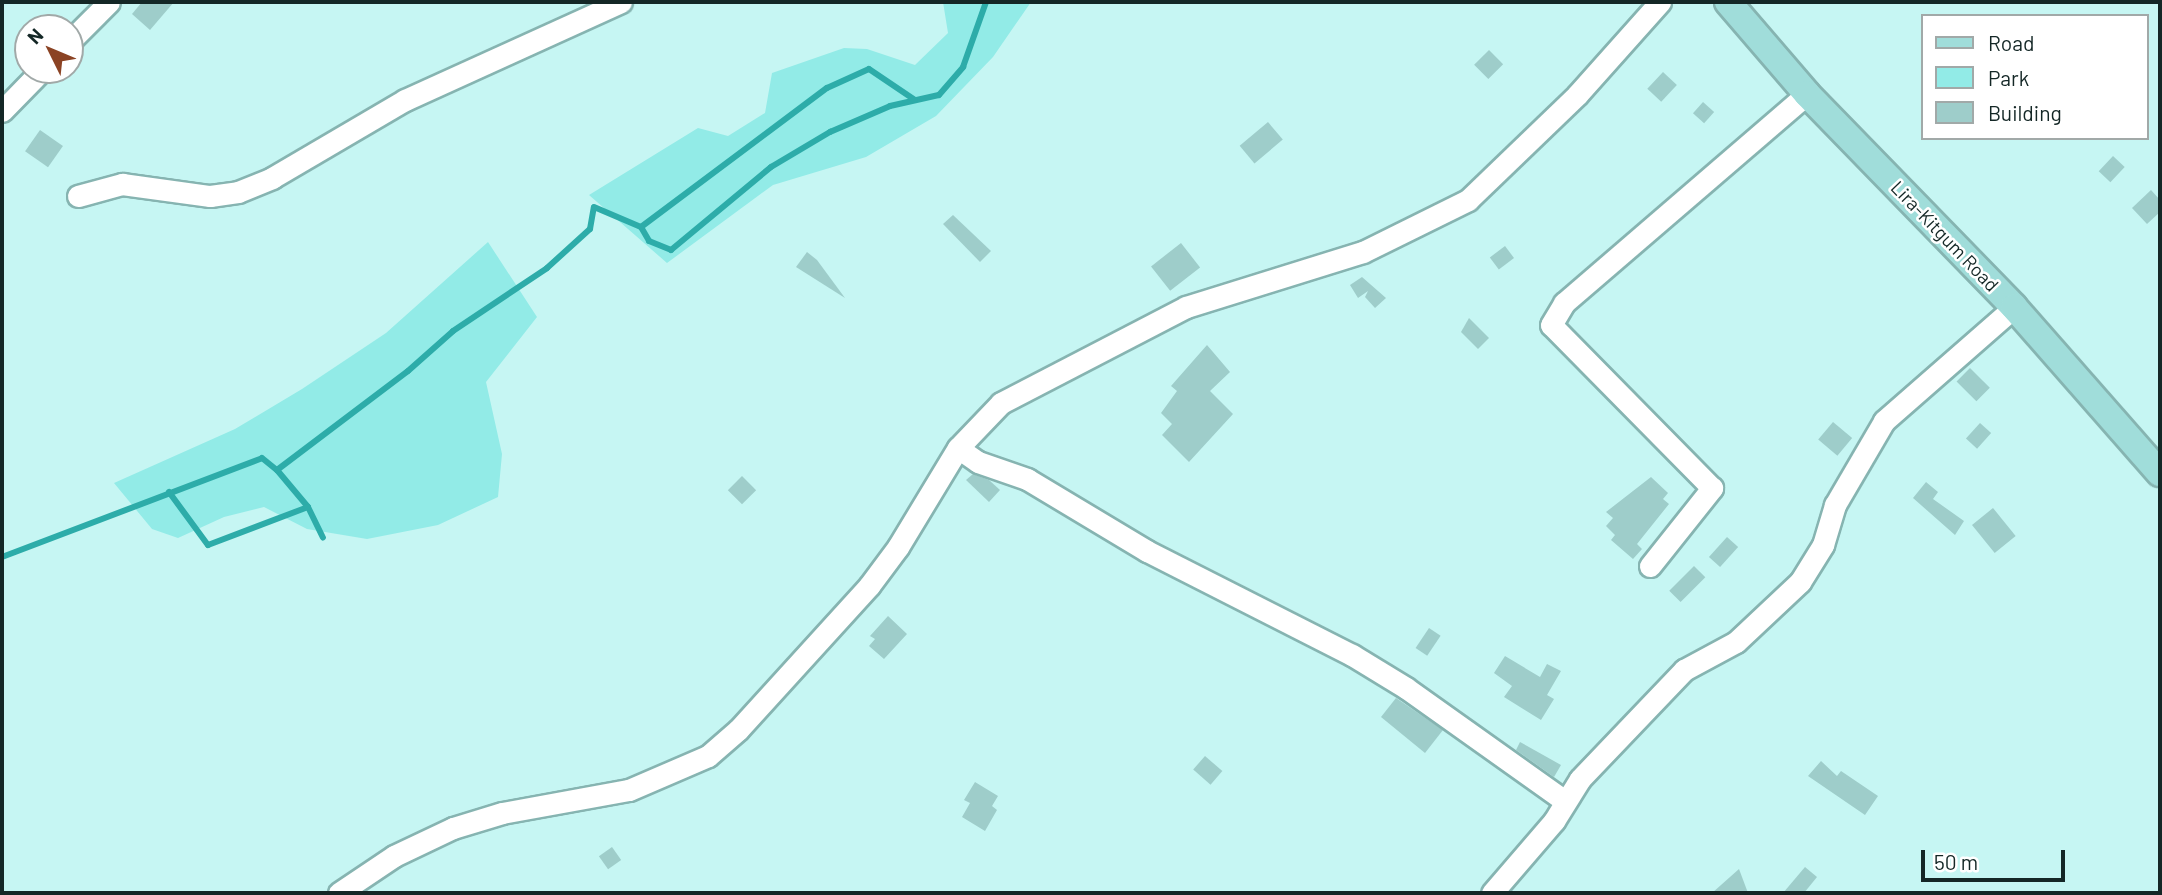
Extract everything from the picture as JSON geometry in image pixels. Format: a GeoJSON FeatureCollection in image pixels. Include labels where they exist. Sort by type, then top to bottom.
{"type":"FeatureCollection","features":[{"type":"Feature","properties":{"kind":"main road","name":"Lira-Kitgum Road"},"geometry":{"type":"LineString","coordinates":[[1728,2],[1807,94],[2014,307],[2160,473]]}},
{"type":"Feature","properties":{"kind":"street"},"geometry":{"type":"LineString","coordinates":[[84,27],[108,2]]}},
{"type":"Feature","properties":{"kind":"street"},"geometry":{"type":"LineString","coordinates":[[78,196],[122,184],[210,196],[238,192],[272,178],[405,100],[621,2]]}},
{"type":"Feature","properties":{"kind":"street"},"geometry":{"type":"LineString","coordinates":[[339,893],[394,856],[453,828],[502,813],[629,789],[688,766],[722,746],[886,565],[958,448],[986,416],[1020,390],[1186,307],[1363,252],[1468,200],[1577,95],[1660,2]]}},
{"type":"Feature","properties":{"kind":"street"},"geometry":{"type":"LineString","coordinates":[[2,111],[28,84]]}},
{"type":"Feature","properties":{"kind":"street"},"geometry":{"type":"LineString","coordinates":[[1650,566],[1712,488],[1551,324],[1564,303],[1807,94]]}},
{"type":"Feature","properties":{"kind":"street"},"geometry":{"type":"LineString","coordinates":[[1492,893],[1555,821],[1565,800],[1684,670],[1736,642],[1780,604],[1817,557],[1835,505],[1884,421],[2014,307]]}},
{"type":"Feature","properties":{"kind":"street"},"geometry":{"type":"LineString","coordinates":[[958,448],[978,462],[1027,479],[1147,551],[1352,655],[1406,688],[1565,800]]}},
{"type":"Feature","properties":{"kind":"green space"},"geometry":{"type":"Polygon","coordinates":[[[943,2],[1031,2],[993,57],[936,116],[866,157],[773,185],[667,263],[589,195],[698,128],[728,136],[765,113],[772,73],[844,48],[867,49],[915,65],[948,33],[943,2]]]}},
{"type":"Feature","properties":{"kind":"green space"},"geometry":{"type":"Polygon","coordinates":[[[488,242],[537,317],[486,382],[502,454],[498,497],[438,525],[367,539],[307,529],[264,507],[224,517],[178,538],[152,529],[114,483],[235,429],[302,389],[386,333],[488,242]]]}},
{"type":"Feature","properties":{"kind":"building"},"geometry":{"type":"Polygon","coordinates":[[[142,2],[174,2],[150,30],[132,14],[142,2]]]}},
{"type":"Feature","properties":{"kind":"building"},"geometry":{"type":"Polygon","coordinates":[[[1489,50],[1503,64],[1488,79],[1474,65],[1489,50]]]}},
{"type":"Feature","properties":{"kind":"building"},"geometry":{"type":"Polygon","coordinates":[[[1663,72],[1677,85],[1661,102],[1647,89],[1663,72]]]}},
{"type":"Feature","properties":{"kind":"building"},"geometry":{"type":"Polygon","coordinates":[[[1703,102],[1714,112],[1704,123],[1693,113],[1703,102]]]}},
{"type":"Feature","properties":{"kind":"building"},"geometry":{"type":"Polygon","coordinates":[[[1268,122],[1283,140],[1254,163],[1240,146],[1268,122]]]}},
{"type":"Feature","properties":{"kind":"building"},"geometry":{"type":"Polygon","coordinates":[[[40,130],[63,146],[48,167],[25,151],[40,130]]]}},
{"type":"Feature","properties":{"kind":"building"},"geometry":{"type":"Polygon","coordinates":[[[2113,156],[2125,167],[2110,182],[2099,171],[2113,156]]]}},
{"type":"Feature","properties":{"kind":"building"},"geometry":{"type":"Polygon","coordinates":[[[2151,190],[2160,200],[2160,212],[2147,224],[2132,208],[2151,190]]]}},
{"type":"Feature","properties":{"kind":"building"},"geometry":{"type":"Polygon","coordinates":[[[953,215],[991,251],[980,262],[943,224],[953,215]]]}},
{"type":"Feature","properties":{"kind":"building"},"geometry":{"type":"Polygon","coordinates":[[[1181,243],[1200,267],[1170,291],[1151,266],[1181,243]]]}},
{"type":"Feature","properties":{"kind":"building"},"geometry":{"type":"Polygon","coordinates":[[[1505,246],[1514,258],[1499,269],[1490,257],[1505,246]]]}},
{"type":"Feature","properties":{"kind":"building"},"geometry":{"type":"Polygon","coordinates":[[[807,252],[817,260],[845,298],[796,267],[807,252]]]}},
{"type":"Feature","properties":{"kind":"building"},"geometry":{"type":"Polygon","coordinates":[[[1362,277],[1386,298],[1375,308],[1365,297],[1368,291],[1358,298],[1350,285],[1362,277]]]}},
{"type":"Feature","properties":{"kind":"building"},"geometry":{"type":"Polygon","coordinates":[[[1469,318],[1489,338],[1478,349],[1461,332],[1469,318]]]}},
{"type":"Feature","properties":{"kind":"building"},"geometry":{"type":"Polygon","coordinates":[[[1207,345],[1230,372],[1210,391],[1233,414],[1189,462],[1162,435],[1172,424],[1161,413],[1177,391],[1171,386],[1207,345]]]}},
{"type":"Feature","properties":{"kind":"building"},"geometry":{"type":"Polygon","coordinates":[[[1970,368],[1990,388],[1976,401],[1957,381],[1970,368]]]}},
{"type":"Feature","properties":{"kind":"building"},"geometry":{"type":"Polygon","coordinates":[[[1833,422],[1852,438],[1837,456],[1818,440],[1833,422]]]}},
{"type":"Feature","properties":{"kind":"building"},"geometry":{"type":"Polygon","coordinates":[[[1980,423],[1991,433],[1977,449],[1966,439],[1980,423]]]}},
{"type":"Feature","properties":{"kind":"building"},"geometry":{"type":"Polygon","coordinates":[[[973,474],[989,480],[1000,490],[989,502],[966,480],[973,474]]]}},
{"type":"Feature","properties":{"kind":"building"},"geometry":{"type":"Polygon","coordinates":[[[742,476],[756,490],[742,504],[728,490],[742,476]]]}},
{"type":"Feature","properties":{"kind":"building"},"geometry":{"type":"Polygon","coordinates":[[[1651,477],[1668,493],[1663,499],[1669,504],[1637,544],[1642,549],[1633,559],[1611,540],[1615,535],[1606,526],[1613,518],[1606,512],[1651,477]]]}},
{"type":"Feature","properties":{"kind":"building"},"geometry":{"type":"Polygon","coordinates":[[[1926,482],[1938,492],[1933,499],[1964,521],[1955,535],[1913,498],[1926,482]]]}},
{"type":"Feature","properties":{"kind":"building"},"geometry":{"type":"Polygon","coordinates":[[[1993,508],[2016,536],[1995,553],[1972,525],[1993,508]]]}},
{"type":"Feature","properties":{"kind":"building"},"geometry":{"type":"Polygon","coordinates":[[[1727,537],[1738,547],[1720,567],[1709,557],[1727,537]]]}},
{"type":"Feature","properties":{"kind":"building"},"geometry":{"type":"Polygon","coordinates":[[[1694,566],[1705,577],[1681,602],[1669,591],[1694,566]]]}},
{"type":"Feature","properties":{"kind":"building"},"geometry":{"type":"Polygon","coordinates":[[[888,616],[907,634],[884,659],[869,646],[875,639],[870,636],[888,616]]]}},
{"type":"Feature","properties":{"kind":"building"},"geometry":{"type":"Polygon","coordinates":[[[1429,628],[1441,636],[1427,656],[1416,648],[1429,628]]]}},
{"type":"Feature","properties":{"kind":"building"},"geometry":{"type":"Polygon","coordinates":[[[1505,656],[1540,677],[1547,664],[1561,671],[1547,695],[1554,699],[1541,720],[1504,697],[1512,686],[1494,673],[1505,656]]]}},
{"type":"Feature","properties":{"kind":"building"},"geometry":{"type":"Polygon","coordinates":[[[1396,698],[1443,730],[1425,753],[1381,717],[1396,698]]]}},
{"type":"Feature","properties":{"kind":"building"},"geometry":{"type":"Polygon","coordinates":[[[1520,742],[1561,765],[1554,777],[1516,750],[1520,742]]]}},
{"type":"Feature","properties":{"kind":"building"},"geometry":{"type":"Polygon","coordinates":[[[1205,756],[1222,771],[1211,785],[1193,770],[1205,756]]]}},
{"type":"Feature","properties":{"kind":"building"},"geometry":{"type":"Polygon","coordinates":[[[1821,761],[1837,776],[1841,771],[1878,796],[1865,815],[1808,776],[1821,761]]]}},
{"type":"Feature","properties":{"kind":"building"},"geometry":{"type":"Polygon","coordinates":[[[975,782],[998,796],[992,806],[997,810],[985,831],[962,817],[970,803],[964,800],[975,782]]]}},
{"type":"Feature","properties":{"kind":"building"},"geometry":{"type":"Polygon","coordinates":[[[612,847],[621,860],[608,869],[599,856],[612,847]]]}},
{"type":"Feature","properties":{"kind":"building"},"geometry":{"type":"Polygon","coordinates":[[[1805,867],[1817,877],[1804,893],[1783,893],[1805,867]]]}},
{"type":"Feature","properties":{"kind":"building"},"geometry":{"type":"Polygon","coordinates":[[[1739,869],[1748,893],[1712,893],[1739,869]]]}},
{"type":"Feature","properties":{"kind":"waterway"},"geometry":{"type":"LineString","coordinates":[[641,227],[649,241],[671,250],[771,167],[830,132],[890,106],[939,95],[963,67],[986,2]]}},
{"type":"Feature","properties":{"kind":"waterway"},"geometry":{"type":"LineString","coordinates":[[2,557],[262,458],[277,470],[408,371],[453,331],[547,268],[590,229],[594,207],[641,227],[827,88],[869,69],[915,100]]}},
{"type":"Feature","properties":{"kind":"waterway"},"geometry":{"type":"LineString","coordinates":[[277,470],[308,507],[323,538]]}},
{"type":"Feature","properties":{"kind":"waterway"},"geometry":{"type":"LineString","coordinates":[[169,492],[208,545],[308,507]]}}]}
